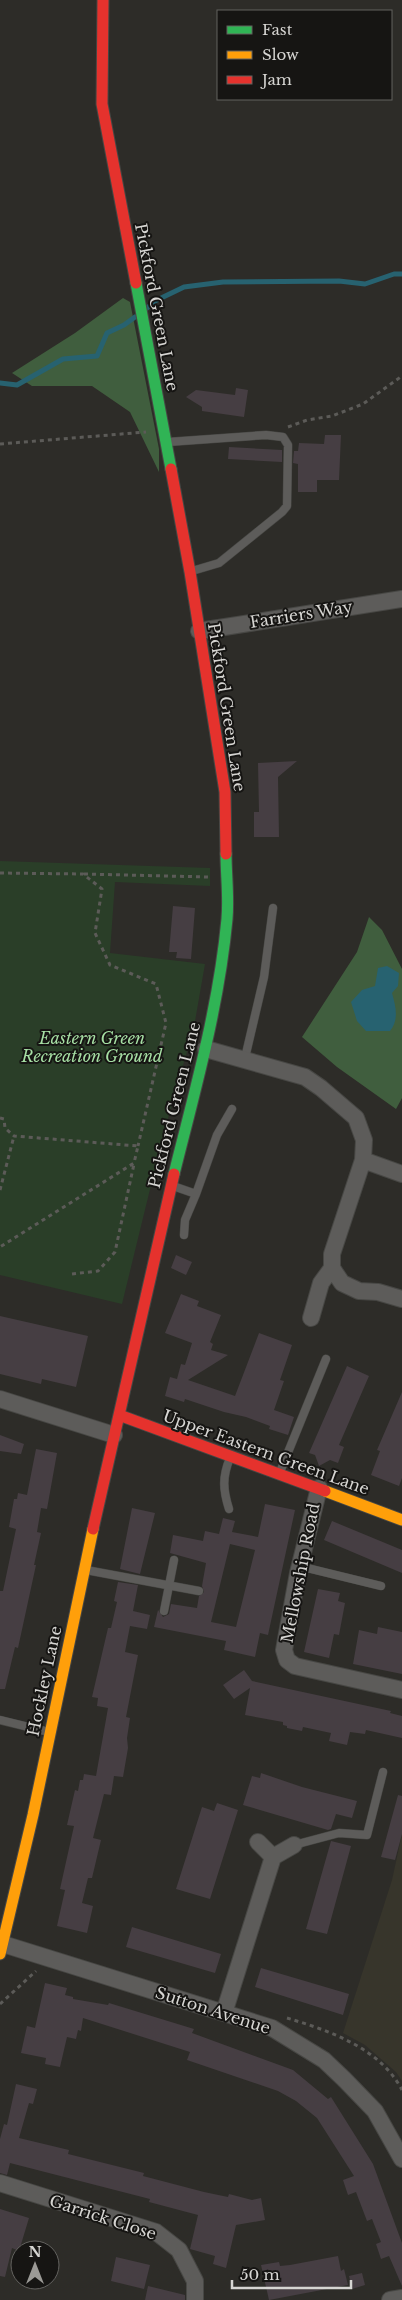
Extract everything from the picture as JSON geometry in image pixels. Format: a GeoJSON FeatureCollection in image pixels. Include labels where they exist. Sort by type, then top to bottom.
{"type":"FeatureCollection","features":[{"type":"Feature","properties":{"kind":"street","name":"Pickford Green Lane"},"geometry":{"type":"LineString","coordinates":[[103,0],[102,104],[190,572],[225,792],[226,877],[226,917],[222,965],[206,1049],[171,1185],[119,1415]]}},
{"type":"Feature","properties":{"kind":"street","name":"Farriers Way"},"geometry":{"type":"LineString","coordinates":[[199,631],[402,599]]}},
{"type":"Feature","properties":{"kind":"street"},"geometry":{"type":"LineString","coordinates":[[206,1049],[245,1058],[305,1077],[356,1118],[362,1132],[363,1160],[332,1254],[332,1268],[337,1279],[353,1289],[378,1292],[402,1299]]}},
{"type":"Feature","properties":{"kind":"street"},"geometry":{"type":"LineString","coordinates":[[363,1160],[402,1174]]}},
{"type":"Feature","properties":{"kind":"street"},"geometry":{"type":"LineString","coordinates":[[311,1318],[321,1283],[332,1268]]}},
{"type":"Feature","properties":{"kind":"street"},"geometry":{"type":"LineString","coordinates":[[0,1399],[114,1435]]}},
{"type":"Feature","properties":{"kind":"street","name":"Hockley Lane"},"geometry":{"type":"LineString","coordinates":[[1,1951],[119,1415]]}},
{"type":"Feature","properties":{"kind":"street","name":"Upper Eastern Green Lane"},"geometry":{"type":"LineString","coordinates":[[119,1415],[402,1520]]}},
{"type":"Feature","properties":{"kind":"street","name":"Mellowship Road"},"geometry":{"type":"LineString","coordinates":[[319,1488],[300,1566],[284,1650],[287,1660],[295,1666],[402,1690]]}},
{"type":"Feature","properties":{"kind":"street"},"geometry":{"type":"LineString","coordinates":[[258,1842],[273,1858]]}},
{"type":"Feature","properties":{"kind":"street"},"geometry":{"type":"LineString","coordinates":[[224,2013],[273,1858],[294,1845]]}},
{"type":"Feature","properties":{"kind":"street","name":"Sutton Avenue"},"geometry":{"type":"LineString","coordinates":[[1,1951],[51,1958],[272,2028],[324,2060],[375,2111],[402,2159]]}},
{"type":"Feature","properties":{"kind":"street","name":"Garrick Close"},"geometry":{"type":"LineString","coordinates":[[0,2183],[156,2232],[179,2250],[195,2281],[195,2300]]}},
{"type":"Feature","properties":{"kind":"street"},"geometry":{"type":"LineString","coordinates":[[390,2300],[402,2298]]}},
{"type":"Feature","properties":{"kind":"lane"},"geometry":{"type":"LineString","coordinates":[[166,443],[174,440],[266,435],[283,437],[288,445],[287,506],[219,563],[190,572]]}},
{"type":"Feature","properties":{"kind":"lane"},"geometry":{"type":"LineString","coordinates":[[245,1058],[264,977],[273,908]]}},
{"type":"Feature","properties":{"kind":"lane"},"geometry":{"type":"LineString","coordinates":[[184,1235],[184,1220],[196,1194],[217,1135],[232,1109]]}},
{"type":"Feature","properties":{"kind":"lane"},"geometry":{"type":"LineString","coordinates":[[171,1185],[196,1194]]}},
{"type":"Feature","properties":{"kind":"lane"},"geometry":{"type":"LineString","coordinates":[[279,1474],[326,1359]]}},
{"type":"Feature","properties":{"kind":"lane"},"geometry":{"type":"LineString","coordinates":[[229,1509],[223,1492],[223,1476],[230,1456]]}},
{"type":"Feature","properties":{"kind":"lane"},"geometry":{"type":"LineString","coordinates":[[164,1611],[174,1560]]}},
{"type":"Feature","properties":{"kind":"lane"},"geometry":{"type":"LineString","coordinates":[[300,1566],[381,1586]]}},
{"type":"Feature","properties":{"kind":"lane"},"geometry":{"type":"LineString","coordinates":[[84,1570],[199,1591]]}},
{"type":"Feature","properties":{"kind":"lane"},"geometry":{"type":"LineString","coordinates":[[0,1720],[50,1732]]}},
{"type":"Feature","properties":{"kind":"lane"},"geometry":{"type":"LineString","coordinates":[[294,1845],[339,1833],[367,1835],[383,1772]]}},
{"type":"Feature","properties":{"kind":"path"},"geometry":{"type":"LineString","coordinates":[[266,435],[307,420],[332,416],[363,404],[402,376]]}},
{"type":"Feature","properties":{"kind":"path"},"geometry":{"type":"LineString","coordinates":[[0,444],[164,430]]}},
{"type":"Feature","properties":{"kind":"path"},"geometry":{"type":"LineString","coordinates":[[0,873],[226,877]]}},
{"type":"Feature","properties":{"kind":"path"},"geometry":{"type":"LineString","coordinates":[[72,1274],[98,1271],[114,1252],[166,1023],[156,984],[110,965],[95,933],[102,889],[83,874]]}},
{"type":"Feature","properties":{"kind":"path"},"geometry":{"type":"LineString","coordinates":[[0,1118],[4,1119],[5,1128],[14,1136],[138,1146]]}},
{"type":"Feature","properties":{"kind":"path"},"geometry":{"type":"LineString","coordinates":[[0,1190],[14,1136]]}},
{"type":"Feature","properties":{"kind":"path"},"geometry":{"type":"LineString","coordinates":[[0,1247],[134,1163]]}},
{"type":"Feature","properties":{"kind":"path"},"geometry":{"type":"LineString","coordinates":[[0,2004],[51,1958]]}},
{"type":"Feature","properties":{"kind":"shaded area"},"geometry":{"type":"Polygon","coordinates":[[[402,1834],[402,2081],[396,2072],[365,2045],[343,2033],[392,1880],[402,1834]]]}},
{"type":"Feature","properties":{"kind":"green space"},"geometry":{"type":"Polygon","coordinates":[[[123,298],[130,302],[159,449],[159,472],[130,412],[92,386],[32,386],[12,373],[75,333],[123,298]]]}},
{"type":"Feature","properties":{"kind":"green space","name":"Eastern Green Recreation Ground"},"geometry":{"type":"Polygon","coordinates":[[[0,861],[210,868],[210,886],[115,882],[110,953],[205,964],[194,1027],[163,1136],[122,1304],[0,1275],[0,861]]]}},
{"type":"Feature","properties":{"kind":"green space"},"geometry":{"type":"Polygon","coordinates":[[[369,917],[382,930],[402,969],[402,1098],[396,1109],[337,1067],[302,1037],[357,952],[369,917]]]}},
{"type":"Feature","properties":{"kind":"water"},"geometry":{"type":"Polygon","coordinates":[[[387,966],[399,973],[398,986],[392,993],[395,1022],[390,1031],[366,1031],[357,1021],[351,1002],[362,990],[375,986],[378,968],[387,966]]]}},
{"type":"Feature","properties":{"kind":"building"},"geometry":{"type":"Polygon","coordinates":[[[236,388],[248,390],[244,417],[202,411],[202,407],[186,397],[196,390],[235,395],[236,388]]]}},
{"type":"Feature","properties":{"kind":"building"},"geometry":{"type":"Polygon","coordinates":[[[325,435],[341,435],[339,480],[317,480],[317,492],[298,492],[298,464],[293,463],[294,451],[298,451],[299,443],[324,444],[325,435]]]}},
{"type":"Feature","properties":{"kind":"building"},"geometry":{"type":"Polygon","coordinates":[[[229,447],[282,450],[282,462],[228,459],[229,447]]]}},
{"type":"Feature","properties":{"kind":"building"},"geometry":{"type":"Polygon","coordinates":[[[297,761],[278,777],[279,837],[254,837],[254,812],[259,812],[258,763],[297,761]]]}},
{"type":"Feature","properties":{"kind":"building"},"geometry":{"type":"Polygon","coordinates":[[[173,906],[195,908],[191,959],[176,958],[177,952],[169,952],[173,906]]]}},
{"type":"Feature","properties":{"kind":"building"},"geometry":{"type":"Polygon","coordinates":[[[176,1255],[192,1262],[186,1275],[171,1268],[176,1255]]]}},
{"type":"Feature","properties":{"kind":"building"},"geometry":{"type":"Polygon","coordinates":[[[181,1294],[199,1301],[197,1306],[221,1315],[210,1342],[213,1344],[211,1350],[228,1355],[188,1380],[235,1396],[259,1333],[292,1345],[280,1380],[284,1381],[274,1410],[294,1417],[288,1435],[269,1429],[270,1426],[246,1417],[185,1399],[184,1402],[165,1396],[170,1377],[177,1379],[181,1364],[185,1365],[192,1343],[165,1333],[181,1294]]]}},
{"type":"Feature","properties":{"kind":"building"},"geometry":{"type":"Polygon","coordinates":[[[0,1316],[88,1336],[76,1387],[42,1379],[41,1384],[0,1374],[0,1316]]]}},
{"type":"Feature","properties":{"kind":"building"},"geometry":{"type":"Polygon","coordinates":[[[347,1366],[369,1376],[339,1445],[344,1447],[338,1463],[330,1460],[319,1466],[315,1455],[309,1453],[347,1366]]]}},
{"type":"Feature","properties":{"kind":"building"},"geometry":{"type":"Polygon","coordinates":[[[402,1392],[402,1478],[399,1486],[371,1475],[380,1451],[377,1450],[402,1392]]]}},
{"type":"Feature","properties":{"kind":"building"},"geometry":{"type":"Polygon","coordinates":[[[0,1435],[24,1444],[21,1454],[0,1451],[0,1435]]]}},
{"type":"Feature","properties":{"kind":"building"},"geometry":{"type":"Polygon","coordinates":[[[36,1449],[57,1453],[47,1509],[41,1508],[37,1532],[41,1533],[34,1565],[36,1565],[18,1648],[15,1647],[5,1689],[0,1689],[0,1591],[3,1591],[16,1529],[9,1527],[14,1499],[17,1499],[18,1493],[27,1495],[36,1449]]]}},
{"type":"Feature","properties":{"kind":"building"},"geometry":{"type":"Polygon","coordinates":[[[265,1504],[295,1510],[268,1635],[260,1633],[255,1657],[224,1650],[226,1641],[154,1627],[158,1610],[163,1617],[169,1614],[171,1604],[197,1608],[199,1596],[204,1592],[202,1586],[206,1563],[170,1553],[173,1535],[203,1541],[205,1531],[219,1534],[223,1518],[235,1521],[232,1532],[258,1537],[265,1504]],[[230,1544],[211,1622],[236,1627],[255,1550],[230,1544]]]}},
{"type":"Feature","properties":{"kind":"building"},"geometry":{"type":"Polygon","coordinates":[[[132,1508],[155,1513],[140,1574],[120,1569],[132,1508]]]}},
{"type":"Feature","properties":{"kind":"building"},"geometry":{"type":"Polygon","coordinates":[[[332,1521],[402,1550],[402,1573],[324,1540],[332,1521]]]}},
{"type":"Feature","properties":{"kind":"building"},"geometry":{"type":"Polygon","coordinates":[[[118,1582],[138,1585],[133,1611],[150,1615],[147,1629],[130,1626],[125,1652],[138,1655],[126,1717],[130,1718],[127,1738],[128,1748],[123,1777],[114,1776],[111,1795],[104,1794],[93,1838],[101,1840],[92,1878],[88,1878],[82,1903],[93,1906],[87,1933],[57,1926],[65,1890],[60,1889],[74,1826],[67,1825],[75,1790],[78,1791],[80,1780],[83,1780],[84,1774],[96,1776],[108,1708],[97,1706],[98,1698],[92,1697],[108,1628],[111,1628],[117,1602],[114,1601],[118,1582]]]}},
{"type":"Feature","properties":{"kind":"building"},"geometry":{"type":"Polygon","coordinates":[[[318,1589],[340,1593],[338,1601],[345,1603],[339,1635],[334,1634],[329,1658],[304,1652],[318,1589]]]}},
{"type":"Feature","properties":{"kind":"building"},"geometry":{"type":"Polygon","coordinates":[[[378,1627],[402,1632],[402,1674],[353,1664],[359,1630],[377,1634],[378,1627]]]}},
{"type":"Feature","properties":{"kind":"building"},"geometry":{"type":"Polygon","coordinates":[[[244,1670],[252,1681],[391,1711],[390,1713],[402,1716],[402,1738],[366,1730],[365,1734],[350,1732],[347,1745],[329,1741],[331,1733],[303,1727],[302,1731],[287,1728],[287,1726],[283,1725],[283,1722],[245,1715],[250,1688],[234,1699],[223,1685],[244,1670]]]}},
{"type":"Feature","properties":{"kind":"building"},"geometry":{"type":"Polygon","coordinates":[[[261,1773],[302,1787],[357,1801],[352,1818],[336,1814],[331,1829],[328,1830],[243,1805],[252,1776],[260,1778],[261,1773]]]}},
{"type":"Feature","properties":{"kind":"building"},"geometry":{"type":"Polygon","coordinates":[[[398,1795],[402,1796],[402,1834],[395,1860],[381,1857],[398,1795]]]}},
{"type":"Feature","properties":{"kind":"building"},"geometry":{"type":"Polygon","coordinates":[[[217,1803],[238,1810],[210,1899],[176,1889],[202,1807],[214,1811],[217,1803]]]}},
{"type":"Feature","properties":{"kind":"building"},"geometry":{"type":"Polygon","coordinates":[[[331,1841],[351,1846],[327,1934],[306,1929],[331,1841]]]}},
{"type":"Feature","properties":{"kind":"building"},"geometry":{"type":"Polygon","coordinates":[[[132,1927],[221,1954],[215,1973],[126,1947],[132,1927]]]}},
{"type":"Feature","properties":{"kind":"building"},"geometry":{"type":"Polygon","coordinates":[[[261,1968],[349,1994],[343,2015],[255,1987],[261,1968]]]}},
{"type":"Feature","properties":{"kind":"building"},"geometry":{"type":"Polygon","coordinates":[[[45,1983],[67,1988],[65,1995],[73,1997],[73,1999],[108,2005],[109,2003],[194,2029],[192,2033],[293,2070],[328,2099],[331,2097],[373,2164],[402,2243],[402,2286],[389,2256],[381,2259],[376,2244],[381,2242],[372,2219],[367,2221],[356,2192],[348,2195],[343,2180],[354,2176],[317,2118],[296,2101],[278,2091],[187,2060],[190,2052],[83,2018],[81,2031],[78,2030],[76,2039],[67,2037],[60,2067],[45,2064],[46,2058],[21,2053],[27,2026],[35,2028],[45,1983]]]}},
{"type":"Feature","properties":{"kind":"building"},"geometry":{"type":"Polygon","coordinates":[[[16,2084],[37,2089],[33,2104],[29,2103],[19,2138],[69,2150],[68,2154],[144,2173],[143,2176],[204,2192],[228,2197],[229,2194],[252,2200],[261,2198],[265,2220],[236,2225],[226,2268],[213,2264],[215,2256],[190,2249],[198,2215],[149,2202],[150,2199],[10,2163],[7,2175],[0,2173],[0,2139],[4,2124],[7,2125],[16,2084]]]}},
{"type":"Feature","properties":{"kind":"building"},"geometry":{"type":"Polygon","coordinates":[[[0,2209],[29,2218],[22,2240],[10,2240],[10,2256],[5,2277],[0,2276],[0,2209]]]}},
{"type":"Feature","properties":{"kind":"building"},"geometry":{"type":"Polygon","coordinates":[[[338,2256],[341,2271],[344,2269],[348,2285],[269,2300],[261,2265],[279,2262],[280,2266],[290,2265],[338,2256]]]}},
{"type":"Feature","properties":{"kind":"building"},"geometry":{"type":"Polygon","coordinates":[[[116,2257],[150,2265],[144,2289],[111,2281],[116,2257]]]}},
{"type":"Feature","properties":{"kind":"building"},"geometry":{"type":"Polygon","coordinates":[[[362,2273],[365,2285],[352,2289],[349,2276],[362,2273]]]}},
{"type":"Feature","properties":{"kind":"building"},"geometry":{"type":"Polygon","coordinates":[[[148,2286],[185,2295],[185,2300],[145,2300],[148,2286]]]}},
{"type":"Feature","properties":{"kind":"waterway"},"geometry":{"type":"LineString","coordinates":[[146,309],[155,301],[184,287],[223,282],[339,281],[365,284],[394,274],[402,274]]}},
{"type":"Feature","properties":{"kind":"waterway"},"geometry":{"type":"LineString","coordinates":[[0,383],[17,385],[63,359],[97,356],[107,333],[135,317]]}},
{"type":"Feature","properties":{"kind":"traffic: fast"},"geometry":{"type":"LineString","coordinates":[[136,283],[171,469]]}},
{"type":"Feature","properties":{"kind":"traffic: fast"},"geometry":{"type":"LineString","coordinates":[[174,1174],[198,1079],[218,984],[228,911],[226,854]]}},
{"type":"Feature","properties":{"kind":"traffic: slow"},"geometry":{"type":"LineString","coordinates":[[325,1491],[402,1520]]}},
{"type":"Feature","properties":{"kind":"traffic: slow"},"geometry":{"type":"LineString","coordinates":[[0,1954],[33,1815],[93,1529]]}},
{"type":"Feature","properties":{"kind":"traffic: jam"},"geometry":{"type":"LineString","coordinates":[[103,0],[102,104],[136,283]]}},
{"type":"Feature","properties":{"kind":"traffic: jam"},"geometry":{"type":"LineString","coordinates":[[171,469],[190,572],[225,792],[226,854]]}},
{"type":"Feature","properties":{"kind":"traffic: jam"},"geometry":{"type":"LineString","coordinates":[[93,1529],[174,1174]]}},
{"type":"Feature","properties":{"kind":"traffic: jam"},"geometry":{"type":"LineString","coordinates":[[119,1415],[325,1491]]}}]}
